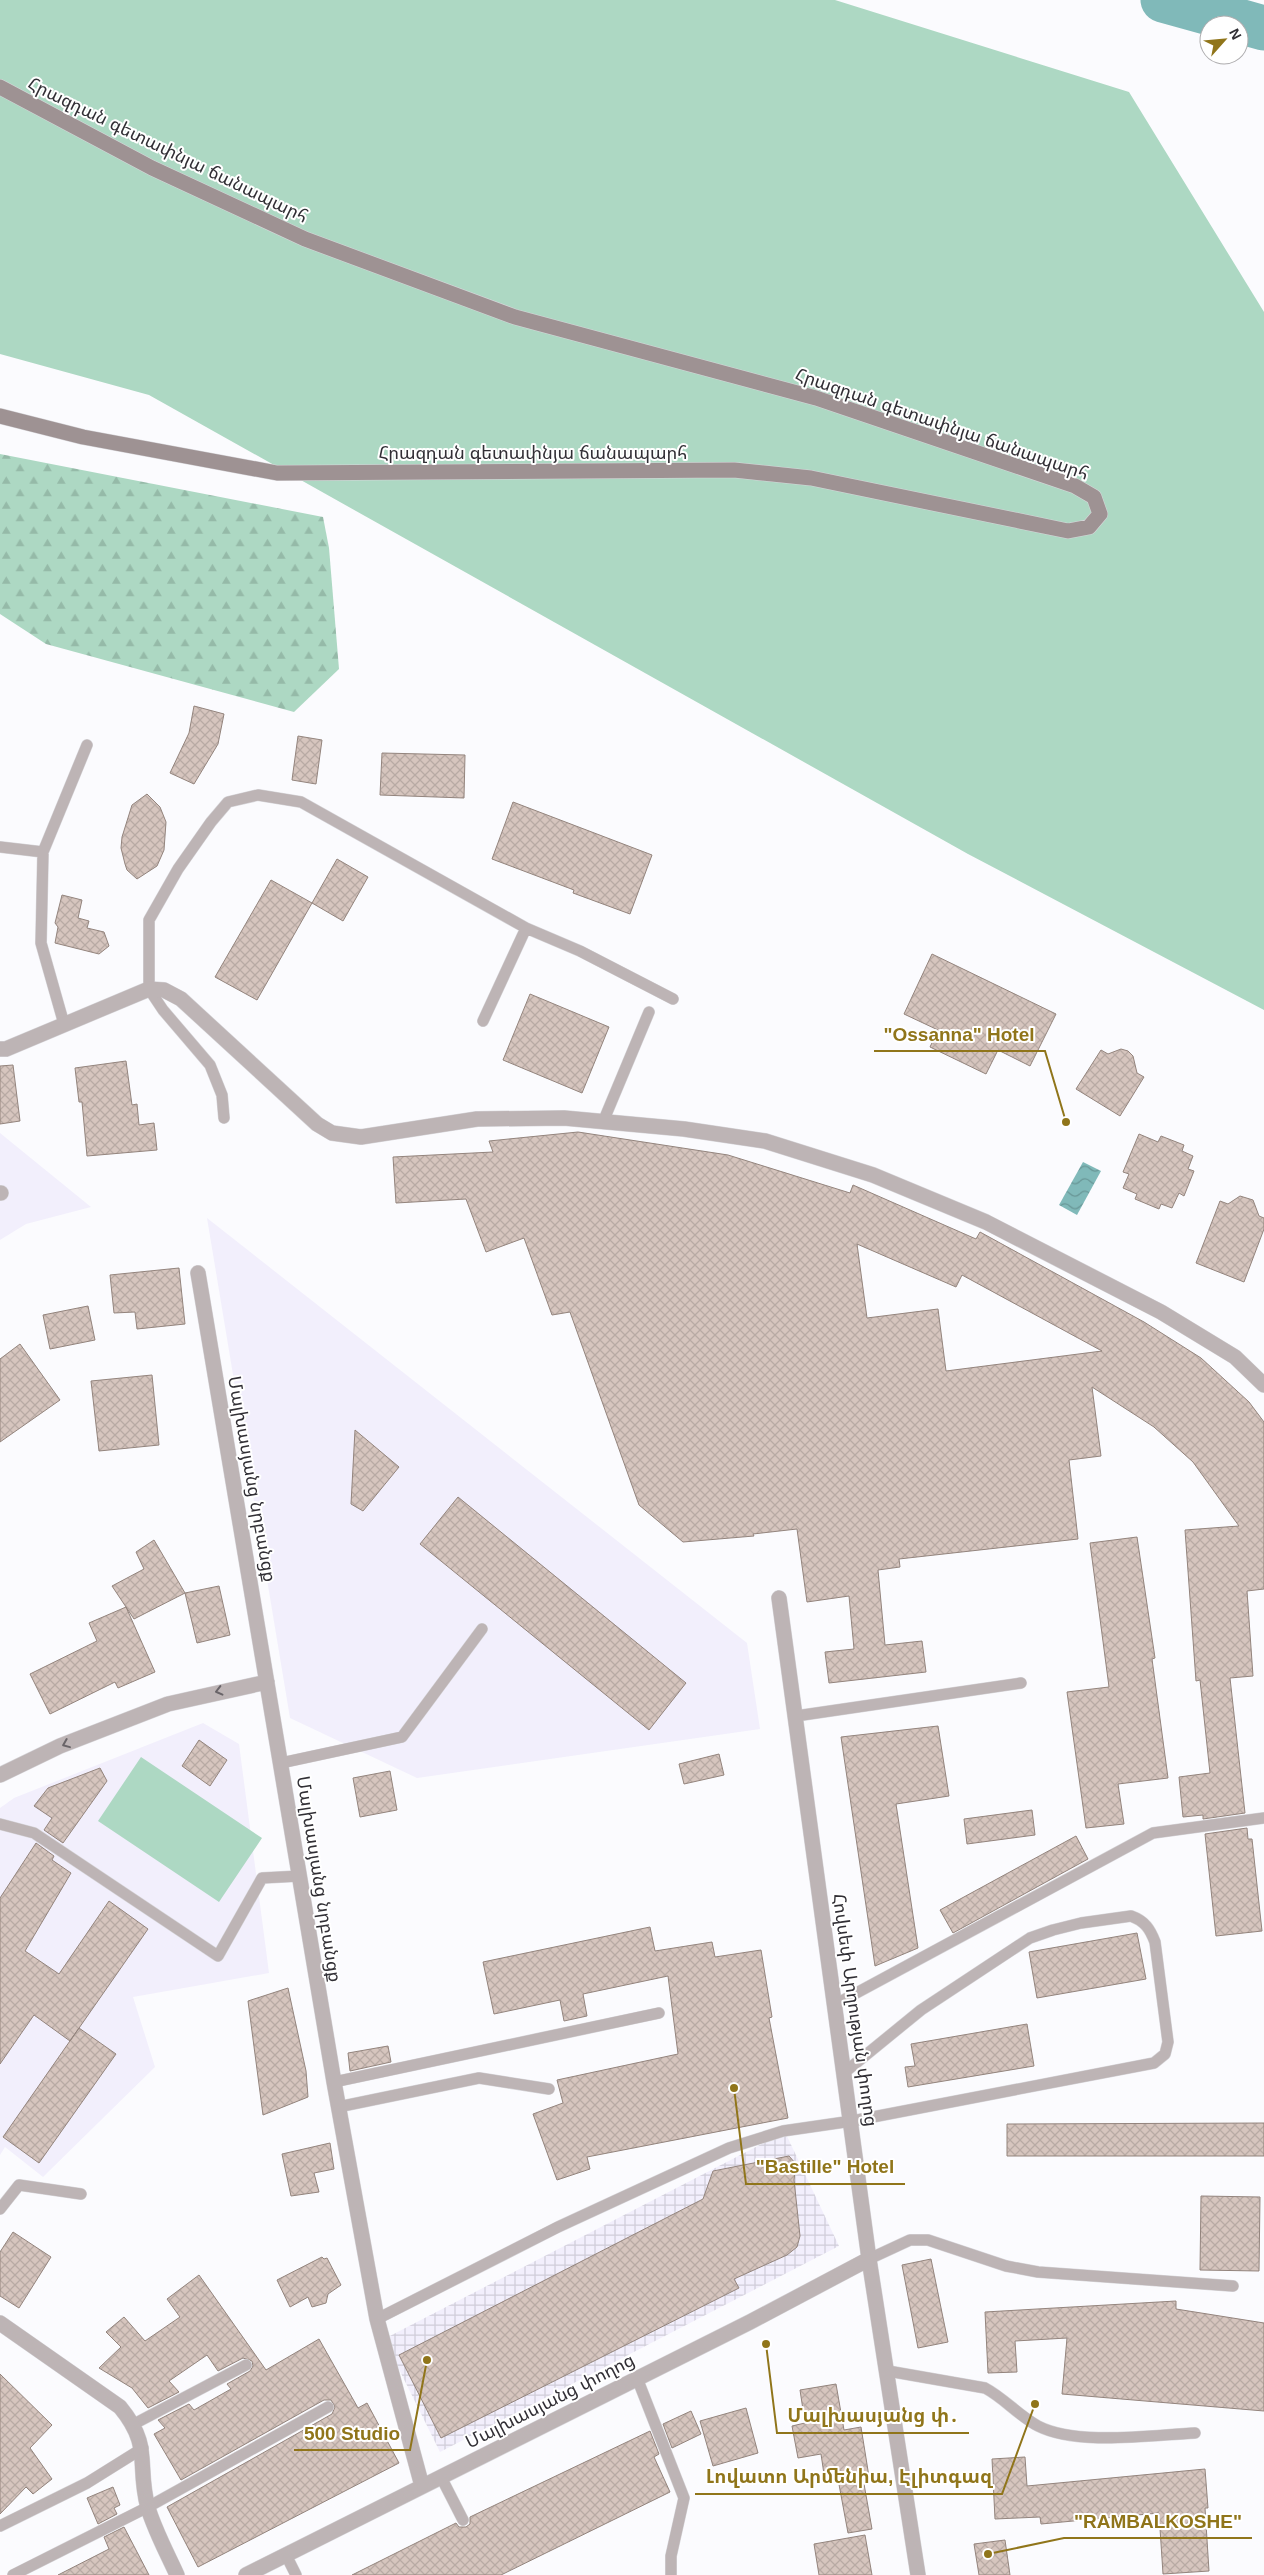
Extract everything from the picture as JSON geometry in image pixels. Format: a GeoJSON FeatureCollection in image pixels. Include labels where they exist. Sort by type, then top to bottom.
{"type":"FeatureCollection","features":[{"type":"Feature","properties":{"kind":"street","name":"Հրազդան գետափնյա ճանապարհ"},"geometry":{"type":"LineString","coordinates":[[0,87],[152,168],[305,239],[515,318],[816,398],[1075,486],[1094,497],[1100,514],[1089,527],[1068,531],[811,478],[734,470],[277,473],[83,437],[0,416]]}},
{"type":"Feature","properties":{"kind":"street"},"geometry":{"type":"LineString","coordinates":[[0,1049],[6,1049],[149,988],[164,990],[181,999],[310,1118],[332,1133],[361,1137],[477,1120],[564,1118],[684,1129],[765,1141],[873,1175],[986,1222],[1161,1312],[1234,1357],[1264,1384]]}},
{"type":"Feature","properties":{"kind":"street","name":"Մալխասյանց նրբանցք"},"geometry":{"type":"LineString","coordinates":[[198,1273],[338,2107],[377,2319],[422,2486]]}},
{"type":"Feature","properties":{"kind":"street","name":"Հովսեփ Արղության փողոց"},"geometry":{"type":"LineString","coordinates":[[779,1598],[870,2259],[918,2575]]}},
{"type":"Feature","properties":{"kind":"street"},"geometry":{"type":"LineString","coordinates":[[0,1775],[60,1746],[168,1704],[267,1682]]}},
{"type":"Feature","properties":{"kind":"street","name":"Մալխասյանց փողոց"},"geometry":{"type":"LineString","coordinates":[[246,2575],[870,2259]]}},
{"type":"Feature","properties":{"kind":"street"},"geometry":{"type":"LineString","coordinates":[[0,2323],[120,2407],[134,2424],[143,2448],[144,2484],[148,2507],[177,2575]]}},
{"type":"Feature","properties":{"kind":"lane"},"geometry":{"type":"LineString","coordinates":[[64,1024],[41,943],[44,852],[88,745]]}},
{"type":"Feature","properties":{"kind":"lane"},"geometry":{"type":"LineString","coordinates":[[224,1118],[222,1095],[210,1065],[163,1010],[149,988],[149,920],[178,869],[211,822],[228,802],[258,795],[301,802],[526,928],[580,951],[673,999]]}},
{"type":"Feature","properties":{"kind":"lane"},"geometry":{"type":"LineString","coordinates":[[0,847],[44,852]]}},
{"type":"Feature","properties":{"kind":"lane"},"geometry":{"type":"LineString","coordinates":[[483,1021],[526,928]]}},
{"type":"Feature","properties":{"kind":"lane"},"geometry":{"type":"LineString","coordinates":[[603,1122],[649,1012]]}},
{"type":"Feature","properties":{"kind":"lane"},"geometry":{"type":"LineString","coordinates":[[281,1763],[402,1737],[482,1629]]}},
{"type":"Feature","properties":{"kind":"lane"},"geometry":{"type":"LineString","coordinates":[[796,1716],[1021,1683]]}},
{"type":"Feature","properties":{"kind":"lane"},"geometry":{"type":"LineString","coordinates":[[836,2004],[1153,1833],[1264,1818]]}},
{"type":"Feature","properties":{"kind":"lane"},"geometry":{"type":"LineString","coordinates":[[0,1824],[34,1833],[218,1956],[262,1878],[300,1876]]}},
{"type":"Feature","properties":{"kind":"lane"},"geometry":{"type":"LineString","coordinates":[[377,2319],[558,2227],[729,2148],[783,2131],[852,2121],[1154,2062],[1161,2059],[1168,2042],[1155,1942],[1150,1929],[1139,1919],[1132,1916],[1081,1923],[1030,1938],[921,2010],[845,2072]]}},
{"type":"Feature","properties":{"kind":"lane"},"geometry":{"type":"LineString","coordinates":[[334,2082],[659,2013]]}},
{"type":"Feature","properties":{"kind":"lane"},"geometry":{"type":"LineString","coordinates":[[338,2107],[480,2078],[549,2089]]}},
{"type":"Feature","properties":{"kind":"lane"},"geometry":{"type":"LineString","coordinates":[[0,2209],[19,2185],[81,2194]]}},
{"type":"Feature","properties":{"kind":"lane"},"geometry":{"type":"LineString","coordinates":[[870,2259],[910,2240],[928,2240],[1006,2266],[1038,2272],[1233,2286]]}},
{"type":"Feature","properties":{"kind":"lane"},"geometry":{"type":"LineString","coordinates":[[134,2424],[246,2366]]}},
{"type":"Feature","properties":{"kind":"lane"},"geometry":{"type":"LineString","coordinates":[[888,2371],[984,2388],[1037,2425],[1054,2433],[1074,2436],[1195,2433]]}},
{"type":"Feature","properties":{"kind":"lane"},"geometry":{"type":"LineString","coordinates":[[638,2378],[684,2498],[670,2556],[671,2575]]}},
{"type":"Feature","properties":{"kind":"lane"},"geometry":{"type":"LineString","coordinates":[[13,2575],[148,2507],[328,2407]]}},
{"type":"Feature","properties":{"kind":"lane"},"geometry":{"type":"LineString","coordinates":[[0,2526],[87,2483],[143,2448]]}},
{"type":"Feature","properties":{"kind":"lane"},"geometry":{"type":"LineString","coordinates":[[441,2477],[463,2520]]}},
{"type":"Feature","properties":{"kind":"lane"},"geometry":{"type":"LineString","coordinates":[[286,2555],[296,2575]]}},
{"type":"Feature","properties":{"kind":"shaded area"},"geometry":{"type":"Polygon","coordinates":[[[0,1133],[91,1207],[26,1224],[0,1240],[0,1133]]]}},
{"type":"Feature","properties":{"kind":"shaded area"},"geometry":{"type":"Polygon","coordinates":[[[207,1218],[747,1643],[760,1729],[417,1778],[290,1718],[207,1218]]]}},
{"type":"Feature","properties":{"kind":"shaded area"},"geometry":{"type":"Polygon","coordinates":[[[203,1723],[239,1744],[269,1973],[133,1997],[155,2067],[43,2177],[5,2147],[0,2155],[0,1808],[14,1798],[203,1723]]]}},
{"type":"Feature","properties":{"kind":"shaded area"},"geometry":{"type":"Polygon","coordinates":[[[785,2132],[839,2246],[440,2452],[384,2339],[785,2132]]]}},
{"type":"Feature","properties":{"kind":"green space"},"geometry":{"type":"Polygon","coordinates":[[[0,0],[835,0],[1129,92],[1264,312],[1264,1010],[968,854],[149,395],[0,354],[0,0]]]}},
{"type":"Feature","properties":{"kind":"green space"},"geometry":{"type":"Polygon","coordinates":[[[0,454],[323,517],[329,548],[339,669],[294,712],[46,644],[0,614],[0,454]]]}},
{"type":"Feature","properties":{"kind":"green space"},"geometry":{"type":"Polygon","coordinates":[[[141,1757],[262,1838],[219,1902],[98,1821],[141,1757]]]}},
{"type":"Feature","properties":{"kind":"water"},"geometry":{"type":"Polygon","coordinates":[[[1083,1162],[1101,1171],[1077,1215],[1059,1205],[1083,1162]]]}},
{"type":"Feature","properties":{"kind":"building"},"geometry":{"type":"Polygon","coordinates":[[[194,706],[224,714],[218,744],[194,784],[170,773],[189,733],[194,706]]]}},
{"type":"Feature","properties":{"kind":"building"},"geometry":{"type":"Polygon","coordinates":[[[298,736],[322,740],[316,784],[292,780],[298,736]]]}},
{"type":"Feature","properties":{"kind":"building"},"geometry":{"type":"Polygon","coordinates":[[[382,753],[465,755],[464,798],[380,795],[382,753]]]}},
{"type":"Feature","properties":{"kind":"building"},"geometry":{"type":"Polygon","coordinates":[[[147,794],[160,807],[166,822],[164,850],[157,866],[137,879],[127,870],[121,848],[122,837],[132,805],[147,794]]]}},
{"type":"Feature","properties":{"kind":"building"},"geometry":{"type":"Polygon","coordinates":[[[513,802],[652,855],[630,914],[573,893],[574,890],[492,859],[513,802]]]}},
{"type":"Feature","properties":{"kind":"building"},"geometry":{"type":"Polygon","coordinates":[[[337,859],[368,877],[343,921],[312,903],[337,859]]]}},
{"type":"Feature","properties":{"kind":"building"},"geometry":{"type":"Polygon","coordinates":[[[271,880],[312,903],[257,1000],[215,977],[271,880]]]}},
{"type":"Feature","properties":{"kind":"building"},"geometry":{"type":"Polygon","coordinates":[[[62,895],[82,900],[78,918],[89,921],[87,928],[104,932],[109,946],[99,954],[55,943],[58,927],[55,923],[62,895]]]}},
{"type":"Feature","properties":{"kind":"building"},"geometry":{"type":"Polygon","coordinates":[[[932,954],[1056,1014],[1030,1066],[998,1050],[986,1074],[930,1047],[938,1030],[904,1014],[932,954]]]}},
{"type":"Feature","properties":{"kind":"building"},"geometry":{"type":"Polygon","coordinates":[[[530,994],[609,1027],[582,1093],[503,1060],[530,994]]]}},
{"type":"Feature","properties":{"kind":"building"},"geometry":{"type":"Polygon","coordinates":[[[1121,1049],[1128,1051],[1133,1056],[1137,1073],[1144,1077],[1120,1116],[1076,1089],[1101,1050],[1108,1054],[1121,1049]]]}},
{"type":"Feature","properties":{"kind":"building"},"geometry":{"type":"Polygon","coordinates":[[[126,1061],[132,1105],[137,1104],[139,1125],[154,1123],[157,1150],[87,1156],[82,1102],[79,1102],[75,1068],[126,1061]]]}},
{"type":"Feature","properties":{"kind":"building"},"geometry":{"type":"Polygon","coordinates":[[[13,1065],[20,1121],[0,1124],[0,1066],[13,1065]]]}},
{"type":"Feature","properties":{"kind":"building"},"geometry":{"type":"Polygon","coordinates":[[[578,1132],[728,1155],[850,1193],[853,1185],[976,1239],[980,1232],[1144,1322],[1201,1358],[1249,1402],[1264,1422],[1264,1589],[1247,1591],[1253,1676],[1230,1678],[1245,1813],[1203,1819],[1203,1815],[1183,1817],[1179,1777],[1210,1773],[1200,1680],[1196,1681],[1185,1530],[1239,1526],[1193,1462],[1154,1427],[1092,1387],[1101,1456],[1069,1460],[1078,1539],[899,1559],[900,1567],[878,1570],[885,1645],[922,1641],[926,1672],[829,1683],[825,1652],[854,1649],[849,1596],[807,1602],[797,1529],[753,1534],[754,1536],[683,1542],[639,1505],[570,1312],[552,1315],[524,1238],[486,1252],[466,1199],[396,1203],[393,1157],[493,1152],[489,1141],[578,1132]],[[857,1244],[867,1318],[938,1309],[946,1371],[1102,1351],[962,1275],[956,1287],[857,1244]]]}},
{"type":"Feature","properties":{"kind":"building"},"geometry":{"type":"Polygon","coordinates":[[[1139,1134],[1158,1142],[1161,1136],[1184,1145],[1182,1151],[1193,1156],[1188,1169],[1194,1171],[1184,1196],[1179,1193],[1172,1208],[1161,1204],[1159,1209],[1135,1199],[1137,1194],[1123,1188],[1129,1174],[1123,1172],[1139,1134]]]}},
{"type":"Feature","properties":{"kind":"building"},"geometry":{"type":"Polygon","coordinates":[[[1240,1196],[1253,1200],[1259,1216],[1264,1218],[1264,1229],[1244,1282],[1196,1263],[1220,1201],[1228,1204],[1240,1196]]]}},
{"type":"Feature","properties":{"kind":"building"},"geometry":{"type":"Polygon","coordinates":[[[179,1268],[185,1324],[137,1329],[135,1312],[114,1313],[110,1275],[179,1268]]]}},
{"type":"Feature","properties":{"kind":"building"},"geometry":{"type":"Polygon","coordinates":[[[88,1306],[95,1340],[50,1349],[43,1315],[88,1306]]]}},
{"type":"Feature","properties":{"kind":"building"},"geometry":{"type":"Polygon","coordinates":[[[20,1344],[60,1400],[0,1442],[0,1359],[20,1344]]]}},
{"type":"Feature","properties":{"kind":"building"},"geometry":{"type":"Polygon","coordinates":[[[152,1375],[159,1445],[99,1451],[91,1381],[152,1375]]]}},
{"type":"Feature","properties":{"kind":"building"},"geometry":{"type":"Polygon","coordinates":[[[355,1430],[399,1467],[363,1511],[351,1504],[355,1430]]]}},
{"type":"Feature","properties":{"kind":"building"},"geometry":{"type":"Polygon","coordinates":[[[458,1497],[686,1683],[649,1730],[420,1544],[458,1497]]]}},
{"type":"Feature","properties":{"kind":"building"},"geometry":{"type":"Polygon","coordinates":[[[1137,1537],[1155,1658],[1152,1659],[1168,1778],[1118,1784],[1124,1824],[1086,1828],[1067,1692],[1109,1687],[1090,1543],[1137,1537]]]}},
{"type":"Feature","properties":{"kind":"building"},"geometry":{"type":"Polygon","coordinates":[[[154,1540],[185,1593],[134,1619],[112,1586],[144,1569],[136,1552],[154,1540]]]}},
{"type":"Feature","properties":{"kind":"building"},"geometry":{"type":"Polygon","coordinates":[[[219,1586],[230,1635],[197,1643],[185,1593],[219,1586]]]}},
{"type":"Feature","properties":{"kind":"building"},"geometry":{"type":"Polygon","coordinates":[[[126,1607],[155,1672],[118,1688],[115,1682],[50,1714],[30,1674],[97,1641],[89,1623],[126,1607]]]}},
{"type":"Feature","properties":{"kind":"building"},"geometry":{"type":"Polygon","coordinates":[[[938,1726],[949,1796],[896,1804],[918,1948],[875,1966],[841,1737],[938,1726]]]}},
{"type":"Feature","properties":{"kind":"building"},"geometry":{"type":"Polygon","coordinates":[[[199,1740],[227,1760],[210,1786],[182,1766],[199,1740]]]}},
{"type":"Feature","properties":{"kind":"building"},"geometry":{"type":"Polygon","coordinates":[[[719,1754],[724,1775],[684,1784],[679,1764],[719,1754]]]}},
{"type":"Feature","properties":{"kind":"building"},"geometry":{"type":"Polygon","coordinates":[[[100,1768],[107,1781],[63,1843],[44,1830],[52,1818],[34,1806],[48,1788],[100,1768]]]}},
{"type":"Feature","properties":{"kind":"building"},"geometry":{"type":"Polygon","coordinates":[[[390,1771],[397,1810],[360,1817],[353,1778],[390,1771]]]}},
{"type":"Feature","properties":{"kind":"building"},"geometry":{"type":"Polygon","coordinates":[[[1032,1810],[1035,1835],[967,1844],[964,1819],[1032,1810]]]}},
{"type":"Feature","properties":{"kind":"building"},"geometry":{"type":"Polygon","coordinates":[[[1247,1828],[1248,1839],[1252,1839],[1262,1931],[1216,1936],[1205,1834],[1247,1828]]]}},
{"type":"Feature","properties":{"kind":"building"},"geometry":{"type":"Polygon","coordinates":[[[1076,1836],[1088,1859],[953,1933],[940,1910],[1076,1836]]]}},
{"type":"Feature","properties":{"kind":"building"},"geometry":{"type":"Polygon","coordinates":[[[36,1843],[54,1856],[52,1860],[71,1873],[25,1951],[59,1974],[109,1901],[148,1929],[70,2041],[34,2015],[0,2064],[0,1898],[36,1843]]]}},
{"type":"Feature","properties":{"kind":"building"},"geometry":{"type":"Polygon","coordinates":[[[650,1927],[655,1951],[712,1942],[715,1957],[761,1950],[772,2017],[769,2018],[788,2118],[587,2157],[590,2169],[557,2180],[533,2114],[563,2103],[557,2080],[678,2054],[668,1976],[583,1994],[587,2016],[564,2021],[560,2000],[494,2014],[483,1962],[650,1927]]]}},
{"type":"Feature","properties":{"kind":"building"},"geometry":{"type":"Polygon","coordinates":[[[1137,1933],[1146,1979],[1037,1998],[1029,1952],[1137,1933]]]}},
{"type":"Feature","properties":{"kind":"building"},"geometry":{"type":"Polygon","coordinates":[[[288,1988],[306,2071],[308,2097],[263,2115],[248,2001],[288,1988]]]}},
{"type":"Feature","properties":{"kind":"building"},"geometry":{"type":"Polygon","coordinates":[[[1027,2024],[1034,2066],[908,2087],[905,2067],[915,2066],[911,2044],[1027,2024]]]}},
{"type":"Feature","properties":{"kind":"building"},"geometry":{"type":"Polygon","coordinates":[[[79,2028],[116,2054],[39,2163],[3,2137],[79,2028]]]}},
{"type":"Feature","properties":{"kind":"building"},"geometry":{"type":"Polygon","coordinates":[[[388,2046],[391,2062],[350,2071],[348,2053],[388,2046]]]}},
{"type":"Feature","properties":{"kind":"building"},"geometry":{"type":"Polygon","coordinates":[[[1264,2123],[1264,2156],[1007,2156],[1007,2124],[1264,2123]]]}},
{"type":"Feature","properties":{"kind":"building"},"geometry":{"type":"Polygon","coordinates":[[[330,2143],[334,2169],[314,2173],[319,2192],[291,2196],[282,2154],[330,2143]]]}},
{"type":"Feature","properties":{"kind":"building"},"geometry":{"type":"Polygon","coordinates":[[[789,2156],[796,2164],[794,2180],[800,2236],[797,2247],[787,2255],[734,2279],[739,2288],[441,2438],[399,2355],[703,2199],[713,2171],[789,2156]]]}},
{"type":"Feature","properties":{"kind":"building"},"geometry":{"type":"Polygon","coordinates":[[[1201,2196],[1260,2197],[1259,2271],[1200,2270],[1201,2196]]]}},
{"type":"Feature","properties":{"kind":"building"},"geometry":{"type":"Polygon","coordinates":[[[13,2232],[51,2257],[19,2308],[0,2296],[0,2252],[13,2232]]]}},
{"type":"Feature","properties":{"kind":"building"},"geometry":{"type":"Polygon","coordinates":[[[322,2257],[324,2259],[327,2258],[341,2285],[328,2294],[326,2303],[312,2307],[308,2297],[290,2307],[277,2280],[322,2257]]]}},
{"type":"Feature","properties":{"kind":"building"},"geometry":{"type":"Polygon","coordinates":[[[931,2259],[948,2342],[918,2348],[902,2265],[931,2259]]]}},
{"type":"Feature","properties":{"kind":"building"},"geometry":{"type":"Polygon","coordinates":[[[199,2275],[266,2370],[319,2339],[358,2408],[367,2403],[399,2463],[198,2567],[167,2507],[332,2414],[335,2407],[331,2400],[324,2400],[181,2480],[154,2434],[165,2428],[158,2420],[189,2404],[194,2410],[231,2389],[227,2384],[250,2371],[253,2366],[252,2361],[243,2358],[218,2371],[207,2355],[169,2381],[179,2392],[148,2408],[132,2388],[99,2368],[121,2347],[106,2332],[124,2317],[145,2341],[180,2317],[167,2299],[199,2275]]]}},
{"type":"Feature","properties":{"kind":"building"},"geometry":{"type":"Polygon","coordinates":[[[1176,2301],[1176,2309],[1264,2323],[1264,2411],[1062,2394],[1067,2338],[1015,2341],[1017,2372],[988,2373],[985,2312],[1176,2301]]]}},
{"type":"Feature","properties":{"kind":"building"},"geometry":{"type":"Polygon","coordinates":[[[0,2374],[52,2425],[30,2448],[52,2479],[33,2494],[26,2487],[0,2514],[0,2374]]]}},
{"type":"Feature","properties":{"kind":"building"},"geometry":{"type":"Polygon","coordinates":[[[836,2384],[844,2430],[861,2427],[870,2483],[864,2484],[872,2529],[848,2533],[838,2479],[825,2481],[821,2454],[798,2458],[792,2426],[805,2423],[800,2390],[836,2384]]]}},
{"type":"Feature","properties":{"kind":"building"},"geometry":{"type":"Polygon","coordinates":[[[746,2408],[758,2453],[713,2466],[700,2421],[746,2408]]]}},
{"type":"Feature","properties":{"kind":"building"},"geometry":{"type":"Polygon","coordinates":[[[691,2411],[701,2434],[672,2448],[663,2424],[691,2411]]]}},
{"type":"Feature","properties":{"kind":"building"},"geometry":{"type":"Polygon","coordinates":[[[650,2431],[659,2454],[654,2457],[670,2492],[501,2575],[352,2575],[456,2523],[459,2527],[466,2527],[470,2524],[470,2517],[650,2431]]]}},
{"type":"Feature","properties":{"kind":"building"},"geometry":{"type":"Polygon","coordinates":[[[1025,2457],[1027,2486],[1205,2469],[1208,2508],[1205,2508],[1209,2571],[1163,2574],[1159,2513],[1041,2524],[1040,2517],[995,2519],[992,2459],[1025,2457]]]}},
{"type":"Feature","properties":{"kind":"building"},"geometry":{"type":"Polygon","coordinates":[[[113,2487],[120,2505],[114,2508],[117,2514],[98,2524],[87,2498],[113,2487]]]}},
{"type":"Feature","properties":{"kind":"building"},"geometry":{"type":"Polygon","coordinates":[[[124,2527],[149,2575],[58,2575],[109,2549],[104,2537],[124,2527]]]}},
{"type":"Feature","properties":{"kind":"building"},"geometry":{"type":"Polygon","coordinates":[[[865,2535],[872,2575],[819,2575],[814,2544],[865,2535]]]}},
{"type":"Feature","properties":{"kind":"building"},"geometry":{"type":"Polygon","coordinates":[[[1005,2540],[1010,2575],[979,2575],[974,2544],[1005,2540]]]}},
{"type":"Feature","properties":{"kind":"waterway"},"geometry":{"type":"LineString","coordinates":[[1163,0],[1264,28]]}},
{"type":"Feature","properties":{"kind":"place","name":"\"Ossanna\" Hotel"},"geometry":{"type":"Point","coordinates":[1066,1122]}},
{"type":"Feature","properties":{"kind":"place","name":"\"Bastille\" Hotel"},"geometry":{"type":"Point","coordinates":[734,2088]}},
{"type":"Feature","properties":{"kind":"place","name":"Մալխասյանց փ․"},"geometry":{"type":"Point","coordinates":[766,2344]}},
{"type":"Feature","properties":{"kind":"place","name":"500 Studio"},"geometry":{"type":"Point","coordinates":[427,2360]}},
{"type":"Feature","properties":{"kind":"place","name":"Լովատո Արմենիա, Էլիտգազ"},"geometry":{"type":"Point","coordinates":[1035,2404]}},
{"type":"Feature","properties":{"kind":"place","name":"\"RAMBALKOSHE\""},"geometry":{"type":"Point","coordinates":[988,2554]}}]}
